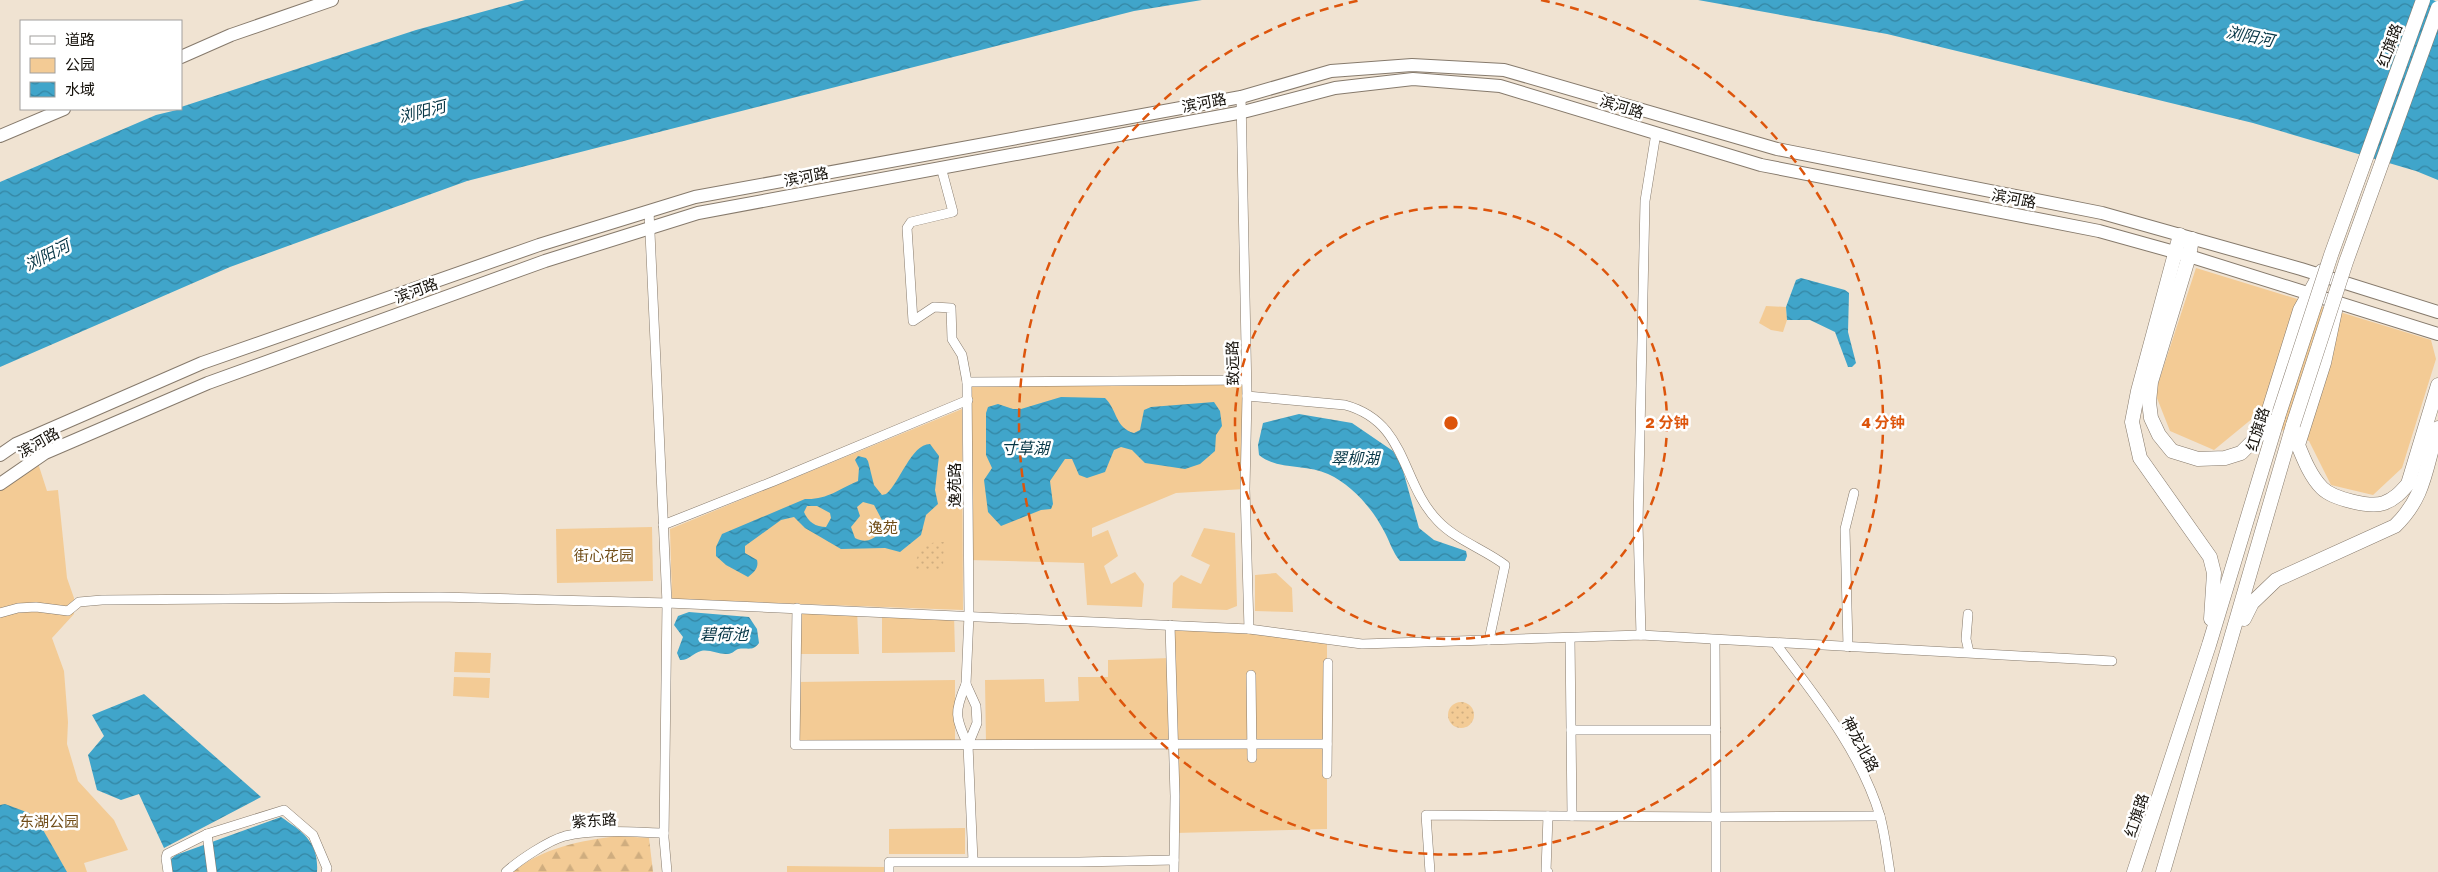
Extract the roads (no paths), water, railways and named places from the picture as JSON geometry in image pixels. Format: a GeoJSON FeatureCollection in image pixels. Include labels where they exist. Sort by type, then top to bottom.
{"type":"FeatureCollection","features":[{"type":"Feature","properties":{"kind":"main road"},"geometry":{"type":"LineString","coordinates":[[182,57],[231,36],[332,0]]}},
{"type":"Feature","properties":{"kind":"main road","name":"红旗路"},"geometry":{"type":"LineString","coordinates":[[2134,872],[2209,645],[2278,416],[2331,255],[2423,0]]}},
{"type":"Feature","properties":{"kind":"main road"},"geometry":{"type":"LineString","coordinates":[[2163,872],[2229,651],[2293,425],[2346,262],[2438,8]]}},
{"type":"Feature","properties":{"kind":"main road","name":"滨河路"},"geometry":{"type":"LineString","coordinates":[[0,455],[16,444],[202,363],[539,245],[695,197],[1241,97],[1331,71],[1412,65],[1504,70],[1777,149],[2102,213],[2301,269],[2438,312]]}},
{"type":"Feature","properties":{"kind":"main road","name":"滨河路"},"geometry":{"type":"LineString","coordinates":[[0,484],[45,453],[208,383],[545,261],[698,213],[1243,112],[1335,88],[1413,79],[1500,86],[1761,165],[2099,231],[2183,254],[2438,334]]}},
{"type":"Feature","properties":{"kind":"main road"},"geometry":{"type":"LineString","coordinates":[[0,136],[62,110]]}},
{"type":"Feature","properties":{"kind":"main road"},"geometry":{"type":"LineString","coordinates":[[2186,237],[2151,382],[2149,402],[2151,418],[2159,435],[2172,451],[2198,459],[2225,458],[2241,453],[2262,432],[2300,310],[2331,255]]}},
{"type":"Feature","properties":{"kind":"main road"},"geometry":{"type":"LineString","coordinates":[[2183,254],[2138,391],[2132,422],[2140,458],[2210,557],[2214,573],[2209,645]]}},
{"type":"Feature","properties":{"kind":"main road"},"geometry":{"type":"LineString","coordinates":[[2346,262],[2324,363],[2298,445],[2309,469],[2323,490],[2345,500],[2366,504],[2383,504],[2398,496],[2408,484],[2438,385]]}},
{"type":"Feature","properties":{"kind":"main road"},"geometry":{"type":"LineString","coordinates":[[2229,651],[2252,603],[2276,580],[2394,526],[2408,512],[2420,494],[2438,428]]}},
{"type":"Feature","properties":{"kind":"street","name":"致远路"},"geometry":{"type":"LineString","coordinates":[[1241,97],[1243,112],[1247,396],[1245,490],[1249,628]]}},
{"type":"Feature","properties":{"kind":"street"},"geometry":{"type":"LineString","coordinates":[[1641,635],[1638,524],[1645,201],[1656,133]]}},
{"type":"Feature","properties":{"kind":"street","name":"逸苑路"},"geometry":{"type":"LineString","coordinates":[[941,167],[953,212],[911,222],[907,228],[913,321],[934,307],[951,308],[952,339],[962,355],[967,382],[969,615],[966,684],[976,706],[977,723],[968,745],[973,862]]}},
{"type":"Feature","properties":{"kind":"street"},"geometry":{"type":"LineString","coordinates":[[649,211],[667,603],[664,833],[667,872]]}},
{"type":"Feature","properties":{"kind":"street"},"geometry":{"type":"LineString","coordinates":[[967,382],[1246,380]]}},
{"type":"Feature","properties":{"kind":"street"},"geometry":{"type":"LineString","coordinates":[[1247,396],[1345,405],[1359,409],[1383,426],[1399,448],[1415,485],[1438,521],[1504,566],[1489,640]]}},
{"type":"Feature","properties":{"kind":"street"},"geometry":{"type":"LineString","coordinates":[[663,525],[968,400]]}},
{"type":"Feature","properties":{"kind":"street"},"geometry":{"type":"LineString","coordinates":[[1848,647],[1845,529],[1854,493]]}},
{"type":"Feature","properties":{"kind":"street"},"geometry":{"type":"LineString","coordinates":[[0,613],[18,608],[36,607],[68,611],[79,602],[102,600],[439,597],[667,603],[1249,628],[1362,644],[1641,635],[1715,641],[1969,652],[2112,661]]}},
{"type":"Feature","properties":{"kind":"street"},"geometry":{"type":"LineString","coordinates":[[797,608],[795,745],[1327,744]]}},
{"type":"Feature","properties":{"kind":"street"},"geometry":{"type":"LineString","coordinates":[[1968,614],[1966,639],[1969,652]]}},
{"type":"Feature","properties":{"kind":"street"},"geometry":{"type":"LineString","coordinates":[[1170,625],[1176,796],[1174,872]]}},
{"type":"Feature","properties":{"kind":"street"},"geometry":{"type":"LineString","coordinates":[[1570,638],[1572,816]]}},
{"type":"Feature","properties":{"kind":"street"},"geometry":{"type":"LineString","coordinates":[[1715,641],[1716,872]]}},
{"type":"Feature","properties":{"kind":"street","name":"神龙北路"},"geometry":{"type":"LineString","coordinates":[[1776,644],[1830,715],[1860,768],[1880,816],[1890,872]]}},
{"type":"Feature","properties":{"kind":"street"},"geometry":{"type":"LineString","coordinates":[[1327,774],[1328,663]]}},
{"type":"Feature","properties":{"kind":"street"},"geometry":{"type":"LineString","coordinates":[[1251,675],[1252,758]]}},
{"type":"Feature","properties":{"kind":"street"},"geometry":{"type":"LineString","coordinates":[[966,684],[957,705],[957,722],[968,745]]}},
{"type":"Feature","properties":{"kind":"street"},"geometry":{"type":"LineString","coordinates":[[1571,730],[1716,730]]}},
{"type":"Feature","properties":{"kind":"street"},"geometry":{"type":"LineString","coordinates":[[168,872],[167,854],[207,837],[284,810],[313,835],[327,868],[326,872]]}},
{"type":"Feature","properties":{"kind":"street"},"geometry":{"type":"LineString","coordinates":[[1430,872],[1426,815],[1880,816]]}},
{"type":"Feature","properties":{"kind":"street"},"geometry":{"type":"LineString","coordinates":[[1548,816],[1546,871],[1548,872]]}},
{"type":"Feature","properties":{"kind":"street","name":"紫东路"},"geometry":{"type":"LineString","coordinates":[[506,872],[519,860],[563,836],[614,831],[664,833]]}},
{"type":"Feature","properties":{"kind":"street"},"geometry":{"type":"LineString","coordinates":[[207,837],[212,872]]}},
{"type":"Feature","properties":{"kind":"street"},"geometry":{"type":"LineString","coordinates":[[889,872],[889,862],[973,862],[1080,867],[1174,860]]}},
{"type":"Feature","properties":{"kind":"water","name":"浏阳河"},"geometry":{"type":"Polygon","coordinates":[[[525,0],[1202,0],[1134,11],[467,181],[230,267],[0,367],[0,182],[156,115],[182,110],[182,107],[416,30],[525,0]]]}},
{"type":"Feature","properties":{"kind":"water","name":"浏阳河"},"geometry":{"type":"Polygon","coordinates":[[[1698,0],[2433,0],[2438,2],[2438,180],[2416,171],[2253,123],[1887,34],[1698,0]]]}},
{"type":"Feature","properties":{"kind":"water"},"geometry":{"type":"Polygon","coordinates":[[[1801,278],[1845,290],[1849,293],[1848,332],[1856,363],[1852,367],[1848,367],[1835,332],[1810,320],[1787,320],[1786,307],[1796,280],[1801,278]]]}},
{"type":"Feature","properties":{"kind":"water","name":"寸草湖"},"geometry":{"type":"Polygon","coordinates":[[[1061,397],[1105,398],[1123,427],[1134,433],[1140,430],[1144,410],[1151,407],[1214,402],[1220,411],[1222,426],[1216,435],[1215,451],[1200,464],[1185,469],[1145,463],[1132,450],[1121,447],[1114,450],[1105,472],[1087,478],[1079,475],[1072,459],[1065,459],[1050,481],[1053,504],[1051,509],[1041,510],[1001,526],[988,512],[984,480],[992,468],[986,455],[986,413],[988,407],[998,404],[1013,409],[1021,409],[1061,397]]]}},
{"type":"Feature","properties":{"kind":"water","name":"翠柳湖"},"geometry":{"type":"Polygon","coordinates":[[[1299,414],[1352,423],[1393,451],[1402,467],[1419,528],[1434,540],[1466,551],[1465,561],[1400,561],[1374,514],[1345,484],[1320,471],[1274,463],[1259,455],[1258,445],[1263,423],[1299,414]]]}},
{"type":"Feature","properties":{"kind":"water"},"geometry":{"type":"Polygon","coordinates":[[[930,444],[939,456],[935,490],[938,504],[926,515],[921,535],[900,552],[885,548],[841,549],[805,528],[794,517],[781,520],[745,546],[745,553],[757,560],[756,570],[748,577],[726,565],[716,556],[716,547],[722,534],[805,499],[826,496],[858,481],[859,468],[855,460],[858,456],[866,458],[874,485],[882,495],[886,494],[896,482],[911,457],[923,446],[930,444]],[[863,502],[857,507],[860,516],[851,527],[855,538],[866,541],[874,538],[880,530],[882,520],[874,505],[863,502]],[[807,506],[804,512],[808,519],[816,525],[826,527],[831,518],[830,513],[817,506],[807,506]]]}},
{"type":"Feature","properties":{"kind":"water","name":"碧荷池"},"geometry":{"type":"Polygon","coordinates":[[[689,612],[749,617],[757,629],[759,643],[752,648],[738,649],[729,654],[701,651],[680,660],[677,653],[683,637],[674,625],[678,616],[689,612]]]}},
{"type":"Feature","properties":{"kind":"water"},"geometry":{"type":"Polygon","coordinates":[[[144,694],[261,797],[164,848],[139,794],[121,800],[97,790],[88,755],[104,736],[92,715],[144,694]]]}},
{"type":"Feature","properties":{"kind":"water"},"geometry":{"type":"Polygon","coordinates":[[[5,804],[29,813],[38,821],[67,872],[0,872],[0,805],[5,804]]]}},
{"type":"Feature","properties":{"kind":"water"},"geometry":{"type":"Polygon","coordinates":[[[281,817],[303,833],[312,845],[317,862],[317,872],[172,872],[171,859],[176,855],[281,817]]]}},
{"type":"Feature","properties":{"kind":"park label","name":"逸苑"},"geometry":{"type":"Point","coordinates":[883,527]}},
{"type":"Feature","properties":{"kind":"park label","name":"街心花园"},"geometry":{"type":"Point","coordinates":[604,555]}},
{"type":"Feature","properties":{"kind":"park label","name":"东湖公园"},"geometry":{"type":"Point","coordinates":[49,821]}}]}
